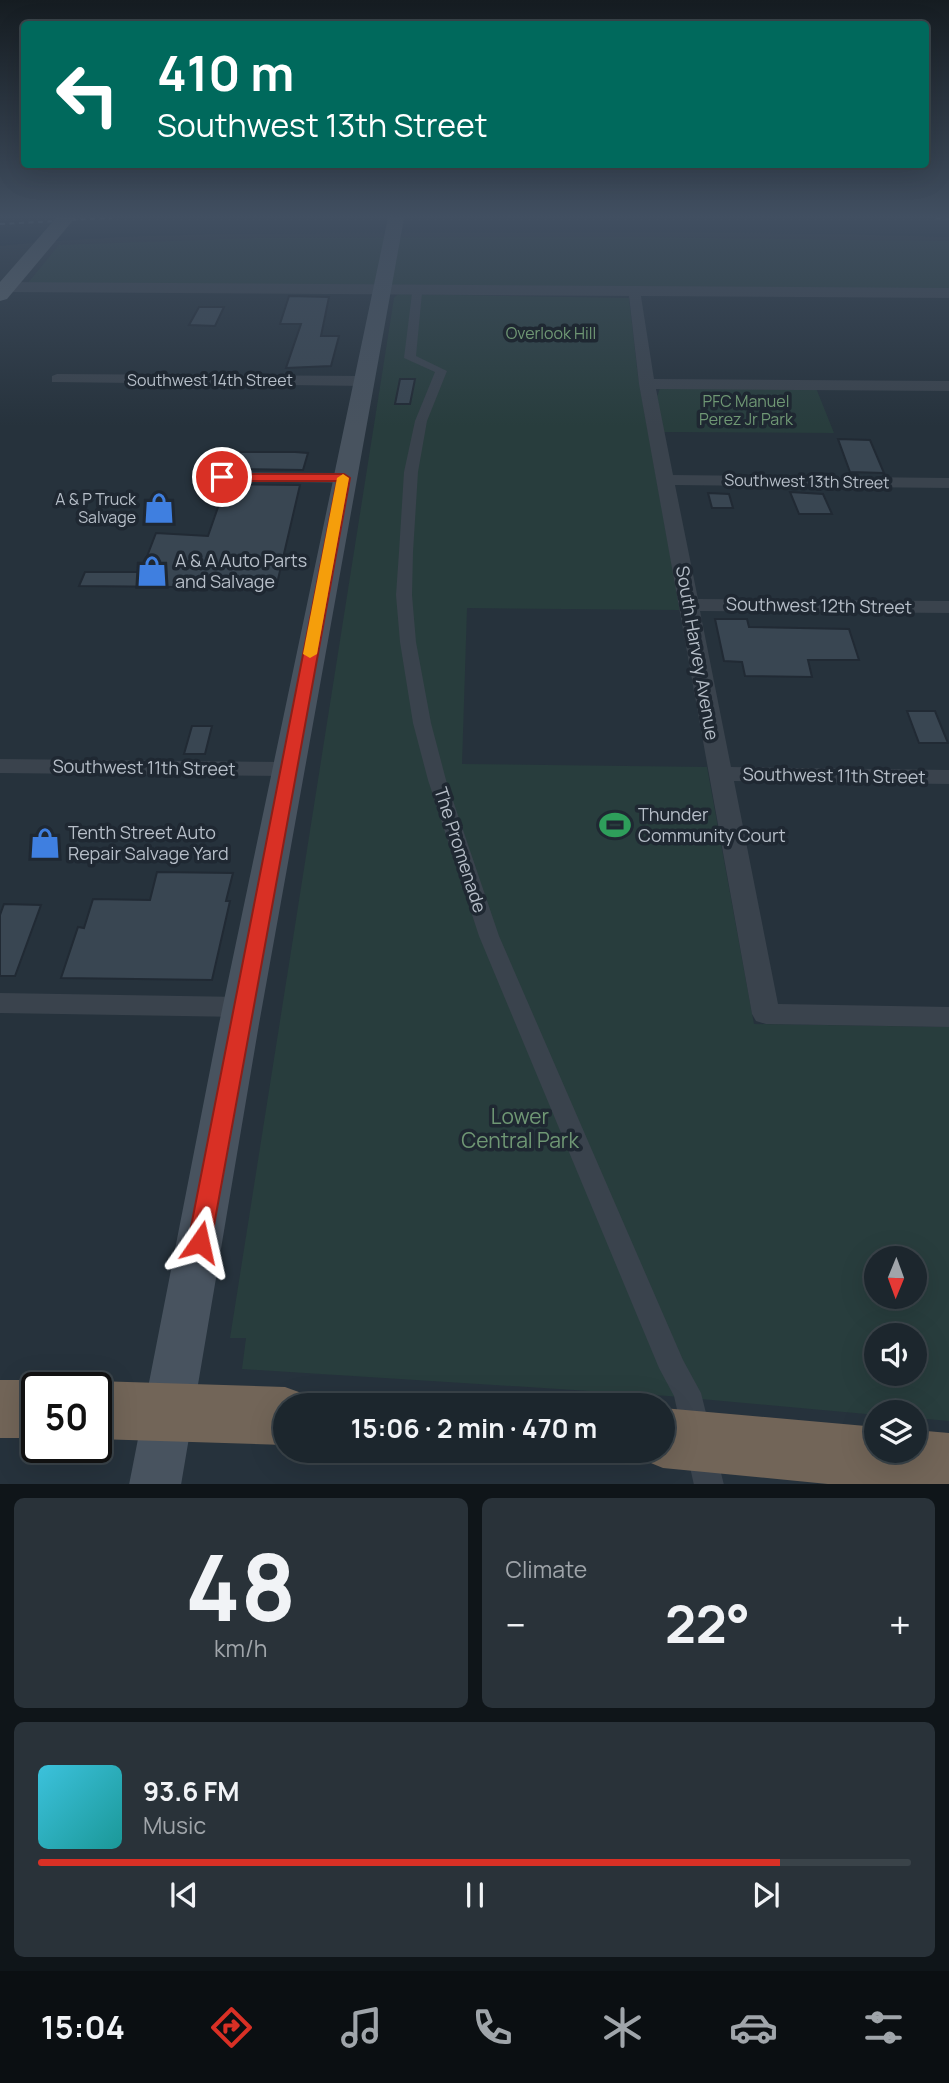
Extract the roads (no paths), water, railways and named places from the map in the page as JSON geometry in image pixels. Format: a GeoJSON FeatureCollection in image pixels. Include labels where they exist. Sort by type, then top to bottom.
{"type":"FeatureCollection","features":[{"type":"Feature","properties":{"kind":"highway"},"geometry":{"type":"LineString","coordinates":[[0,1409],[21,1409]]}},
{"type":"Feature","properties":{"kind":"highway"},"geometry":{"type":"LineString","coordinates":[[112,1411],[273,1416]]}},
{"type":"Feature","properties":{"kind":"highway"},"geometry":{"type":"LineString","coordinates":[[675,1416],[949,1464]]}},
{"type":"Feature","properties":{"kind":"main road"},"geometry":{"type":"LineString","coordinates":[[155,1484],[242,1007],[382,289]]}},
{"type":"Feature","properties":{"kind":"street"},"geometry":{"type":"LineString","coordinates":[[160,287],[949,293]]}},
{"type":"Feature","properties":{"kind":"street","name":"South Harvey Avenue"},"geometry":{"type":"LineString","coordinates":[[633,290],[647,384],[765,1014],[949,1017]]}},
{"type":"Feature","properties":{"kind":"street","name":"The Promenade"},"geometry":{"type":"LineString","coordinates":[[417,293],[410,358],[441,371],[421,421],[411,472],[405,573],[408,642],[428,746],[466,873],[489,936],[673,1368],[674,1393]]}},
{"type":"Feature","properties":{"kind":"street","name":"Southwest 14th Street"},"geometry":{"type":"LineString","coordinates":[[57,379],[363,381]]}},
{"type":"Feature","properties":{"kind":"street"},"geometry":{"type":"LineString","coordinates":[[647,384],[949,386]]}},
{"type":"Feature","properties":{"kind":"street"},"geometry":{"type":"LineString","coordinates":[[222,477],[344,478]]}},
{"type":"Feature","properties":{"kind":"street","name":"Southwest 13th Street"},"geometry":{"type":"LineString","coordinates":[[666,480],[949,483]]}},
{"type":"Feature","properties":{"kind":"street","name":"Southwest 12th Street"},"geometry":{"type":"LineString","coordinates":[[689,605],[949,607]]}},
{"type":"Feature","properties":{"kind":"street","name":"Southwest 11th Street"},"geometry":{"type":"LineString","coordinates":[[0,766],[288,769]]}},
{"type":"Feature","properties":{"kind":"street","name":"Southwest 11th Street"},"geometry":{"type":"LineString","coordinates":[[720,774],[949,777]]}},
{"type":"Feature","properties":{"kind":"street"},"geometry":{"type":"LineString","coordinates":[[0,1003],[242,1007]]}},
{"type":"Feature","properties":{"kind":"street"},"geometry":{"type":"LineString","coordinates":[[675,1416],[709,1484]]}},
{"type":"Feature","properties":{"kind":"place","name":"A & P Truck Salvage"},"geometry":{"type":"Point","coordinates":[159,508]}},
{"type":"Feature","properties":{"kind":"place","name":"A & A Auto Parts and Salvage"},"geometry":{"type":"Point","coordinates":[152,571]}},
{"type":"Feature","properties":{"kind":"place","name":"Thunder Community Court"},"geometry":{"type":"Point","coordinates":[615,825]}},
{"type":"Feature","properties":{"kind":"place","name":"Tenth Street Auto Repair Salvage Yard"},"geometry":{"type":"Point","coordinates":[45,843]}},
{"type":"Feature","properties":{"kind":"park label","name":"Overlook Hill"},"geometry":{"type":"Point","coordinates":[551,333]}},
{"type":"Feature","properties":{"kind":"park label","name":"PFC Manuel Perez Jr Park"},"geometry":{"type":"Point","coordinates":[746,410]}},
{"type":"Feature","properties":{"kind":"park label","name":"Lower Central Park"},"geometry":{"type":"Point","coordinates":[520,1129]}}]}
